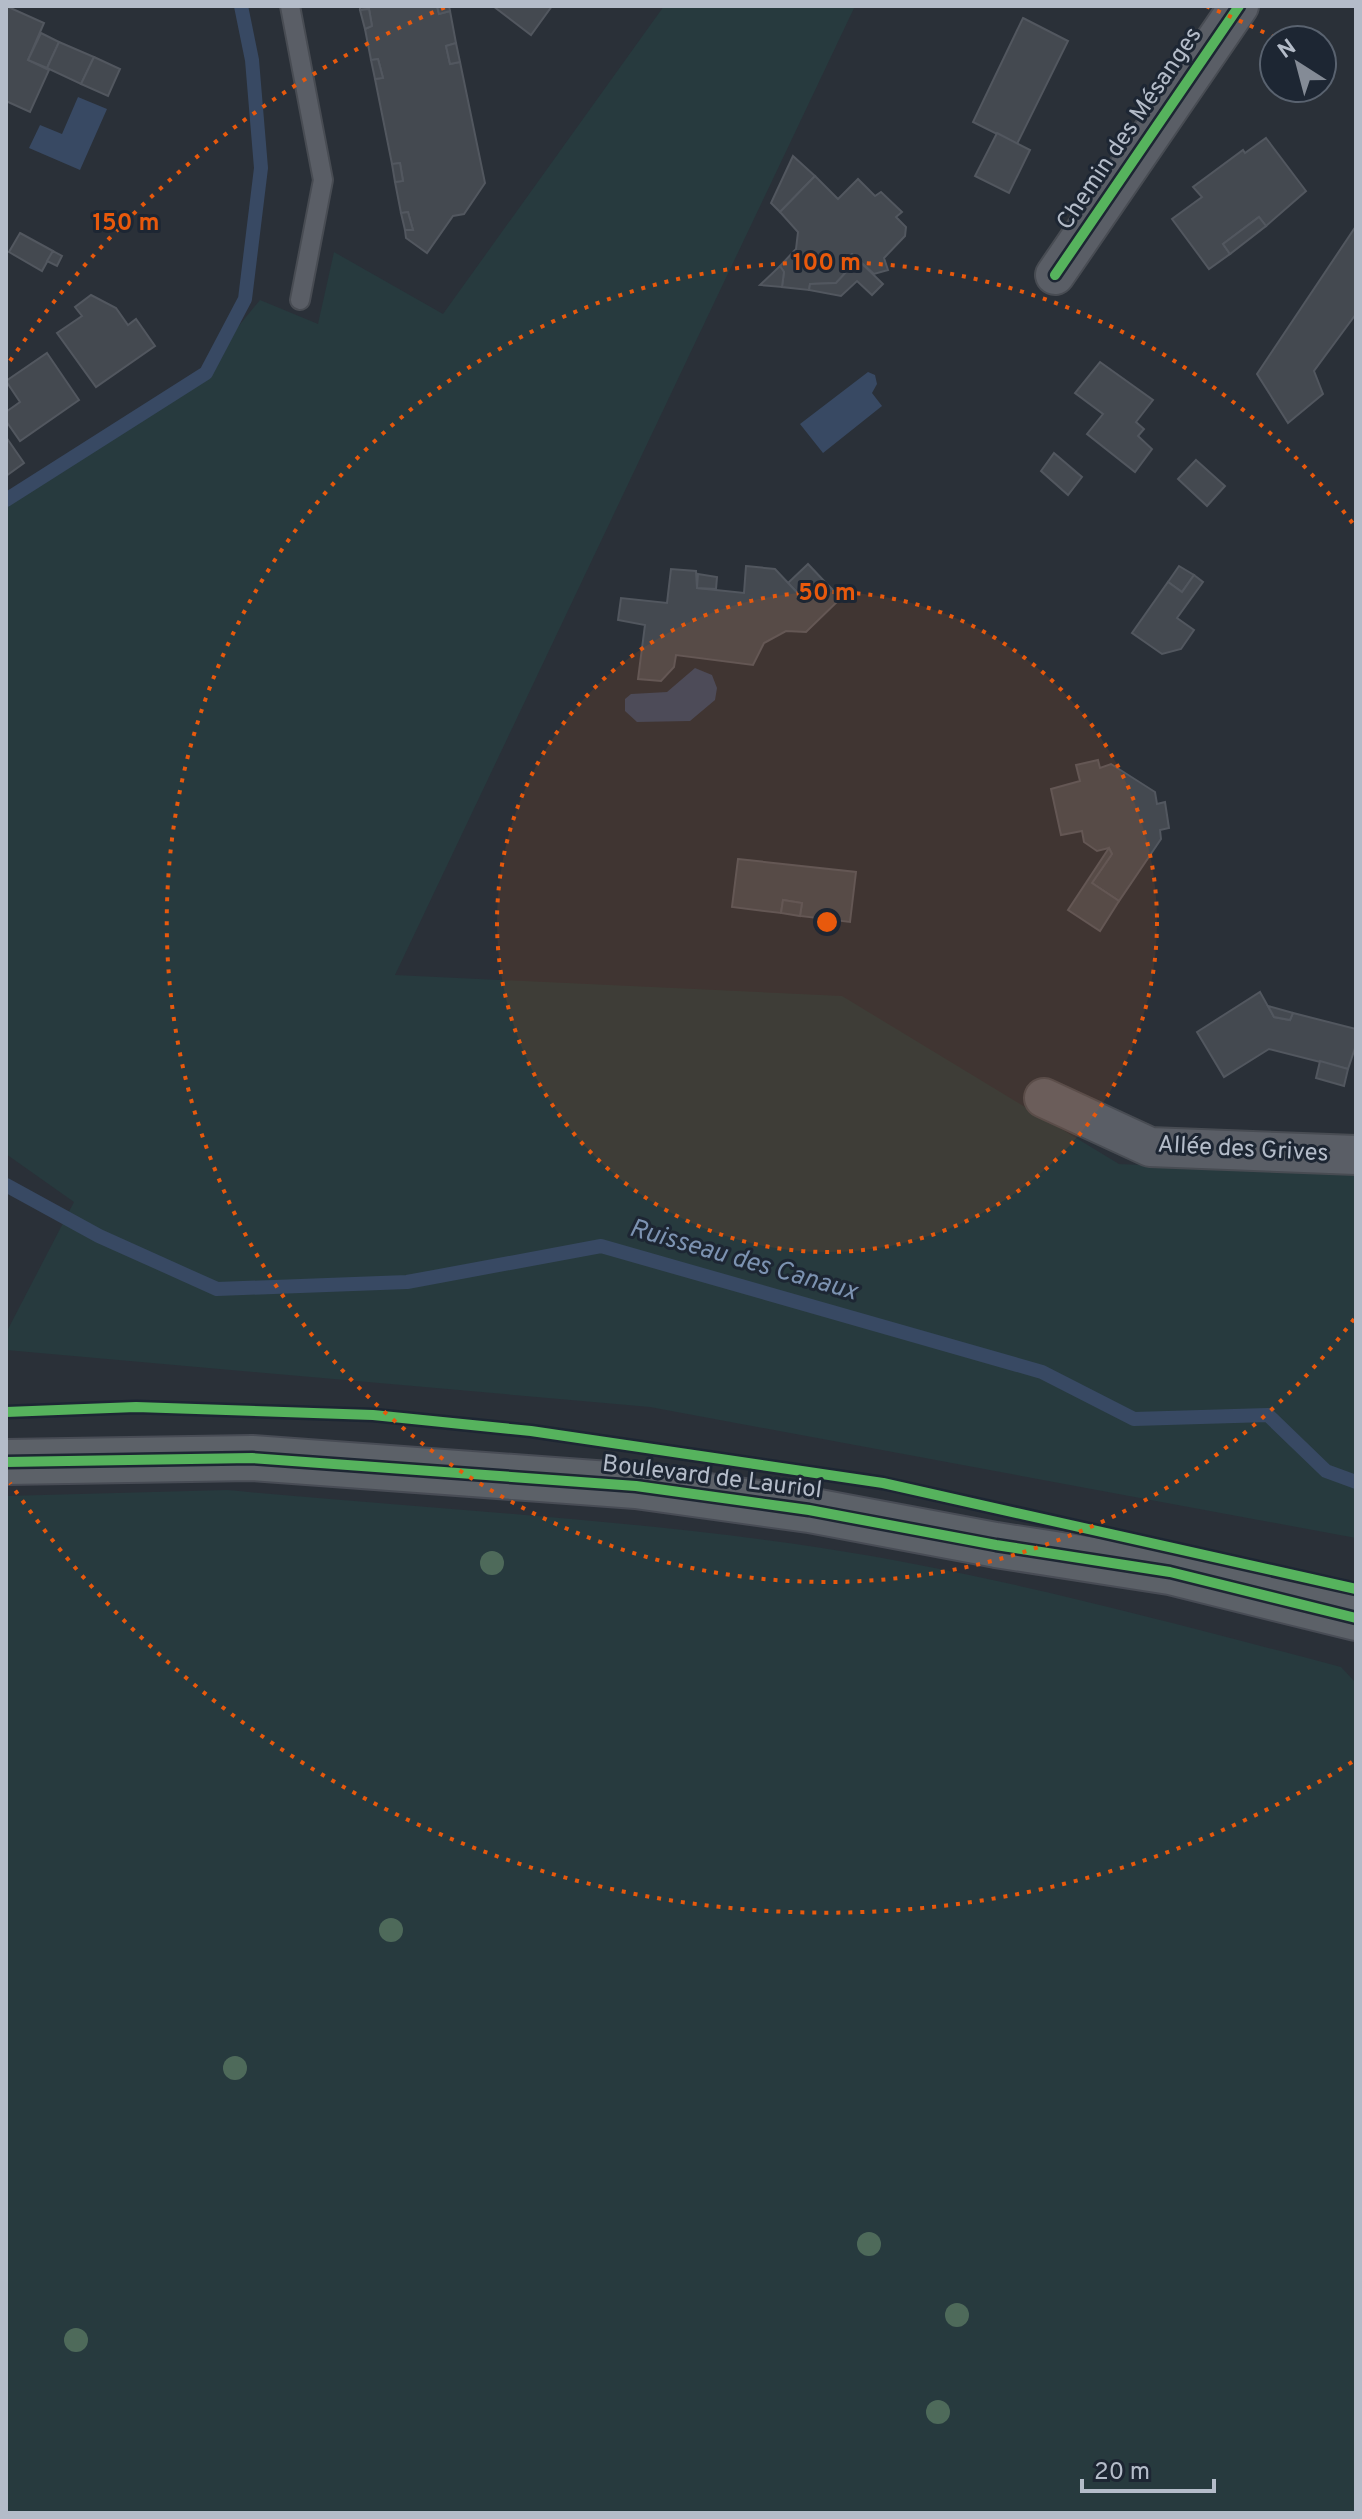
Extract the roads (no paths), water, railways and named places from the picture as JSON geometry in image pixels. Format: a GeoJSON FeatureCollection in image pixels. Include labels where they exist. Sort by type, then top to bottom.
{"type":"FeatureCollection","features":[{"type":"Feature","properties":{"kind":"main road","name":"Boulevard de Lauriol"},"geometry":{"type":"LineString","coordinates":[[6,1462],[252,1458],[636,1486],[809,1510],[996,1545],[1170,1572],[1356,1618]]}},
{"type":"Feature","properties":{"kind":"street","name":"Chemin des Mésanges"},"geometry":{"type":"LineString","coordinates":[[1055,275],[1239,6]]}},
{"type":"Feature","properties":{"kind":"street","name":"Allée des Grives"},"geometry":{"type":"LineString","coordinates":[[1044,1098],[1150,1147],[1356,1155]]}},
{"type":"Feature","properties":{"kind":"lane"},"geometry":{"type":"LineString","coordinates":[[290,6],[323,180],[300,300]]}},
{"type":"Feature","properties":{"kind":"water"},"geometry":{"type":"Polygon","coordinates":[[[78,97],[107,109],[80,170],[29,148],[40,125],[62,134],[78,97]]]}},
{"type":"Feature","properties":{"kind":"water"},"geometry":{"type":"Polygon","coordinates":[[[868,372],[875,375],[877,384],[872,393],[882,406],[823,453],[800,424],[868,372]]]}},
{"type":"Feature","properties":{"kind":"water"},"geometry":{"type":"Polygon","coordinates":[[[695,668],[712,675],[717,688],[715,700],[690,721],[637,722],[625,711],[625,699],[631,694],[667,692],[695,668]]]}},
{"type":"Feature","properties":{"kind":"waterway","name":"Ruisseau des Canaux"},"geometry":{"type":"LineString","coordinates":[[6,500],[206,373],[245,299],[261,168],[252,60],[241,6]]}},
{"type":"Feature","properties":{"kind":"waterway","name":"Ruisseau des Canaux"},"geometry":{"type":"LineString","coordinates":[[6,1185],[99,1236],[217,1289],[407,1282],[601,1246],[1042,1372],[1134,1419],[1268,1415],[1326,1471],[1356,1482]]}}]}
